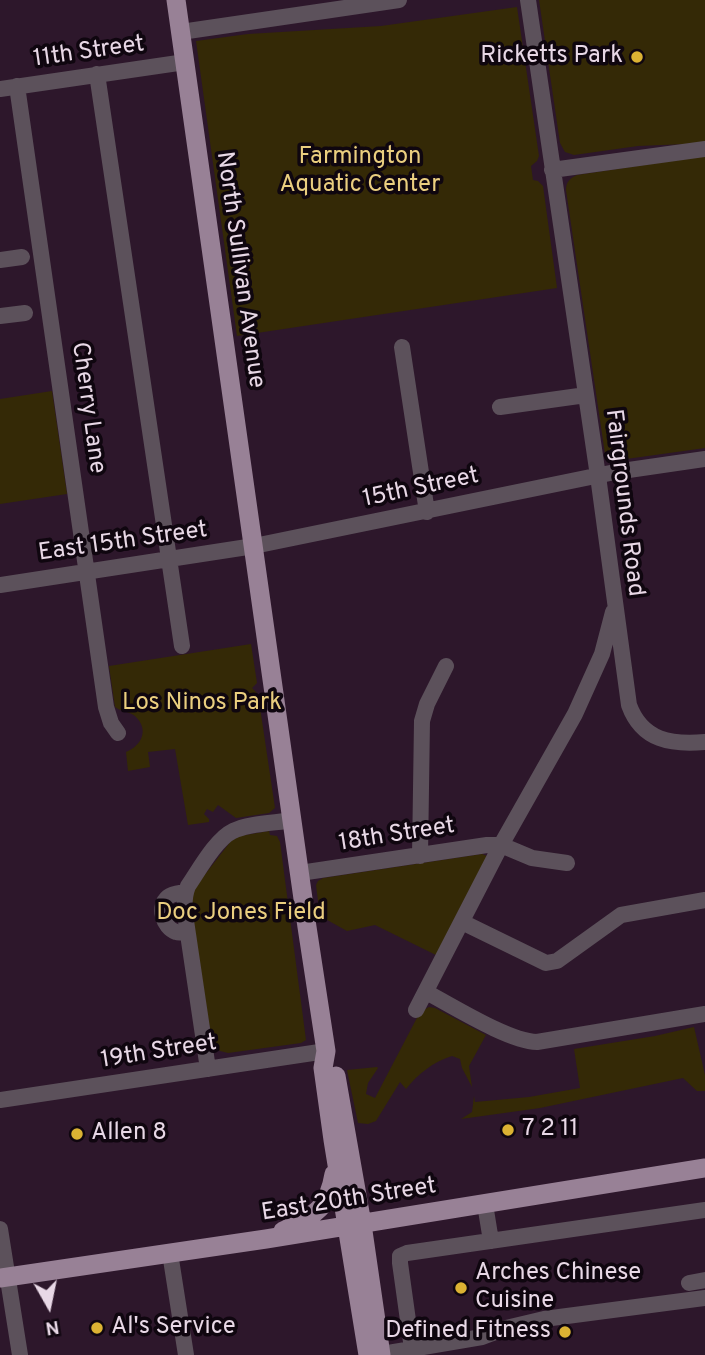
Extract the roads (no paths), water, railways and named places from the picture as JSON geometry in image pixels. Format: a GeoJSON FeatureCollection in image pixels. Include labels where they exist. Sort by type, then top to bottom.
{"type":"FeatureCollection","features":[{"type":"Feature","properties":{"kind":"main road","name":"North Sullivan Avenue"},"geometry":{"type":"LineString","coordinates":[[176,0],[326,1051]]}},
{"type":"Feature","properties":{"kind":"main road"},"geometry":{"type":"LineString","coordinates":[[326,1051],[323,1068],[336,1163],[354,1225],[380,1355]]}},
{"type":"Feature","properties":{"kind":"main road"},"geometry":{"type":"LineString","coordinates":[[326,1051],[334,1066],[368,1355]]}},
{"type":"Feature","properties":{"kind":"main road"},"geometry":{"type":"LineString","coordinates":[[266,1239],[303,1221],[318,1210],[330,1195],[336,1163]]}},
{"type":"Feature","properties":{"kind":"main road","name":"East 20th Street"},"geometry":{"type":"LineString","coordinates":[[4,1278],[705,1168]]}},
{"type":"Feature","properties":{"kind":"street"},"geometry":{"type":"LineString","coordinates":[[181,32],[398,0]]}},
{"type":"Feature","properties":{"kind":"street","name":"Fairgrounds Road"},"geometry":{"type":"LineString","coordinates":[[416,1010],[501,845],[575,714],[602,654],[616,603],[527,0]]}},
{"type":"Feature","properties":{"kind":"street","name":"11th Street"},"geometry":{"type":"LineString","coordinates":[[0,89],[185,62]]}},
{"type":"Feature","properties":{"kind":"street"},"geometry":{"type":"LineString","coordinates":[[97,74],[182,646]]}},
{"type":"Feature","properties":{"kind":"street","name":"Cherry Lane"},"geometry":{"type":"LineString","coordinates":[[17,86],[106,707],[111,723],[118,733]]}},
{"type":"Feature","properties":{"kind":"street"},"geometry":{"type":"LineString","coordinates":[[552,170],[705,149]]}},
{"type":"Feature","properties":{"kind":"street"},"geometry":{"type":"LineString","coordinates":[[0,260],[22,257]]}},
{"type":"Feature","properties":{"kind":"street"},"geometry":{"type":"LineString","coordinates":[[0,316],[25,313]]}},
{"type":"Feature","properties":{"kind":"street"},"geometry":{"type":"LineString","coordinates":[[402,347],[427,512]]}},
{"type":"Feature","properties":{"kind":"street"},"geometry":{"type":"LineString","coordinates":[[500,407],[586,395]]}},
{"type":"Feature","properties":{"kind":"street","name":"15th Street"},"geometry":{"type":"LineString","coordinates":[[254,547],[598,475],[705,458]]}},
{"type":"Feature","properties":{"kind":"street","name":"East 15th Street"},"geometry":{"type":"LineString","coordinates":[[0,584],[254,547]]}},
{"type":"Feature","properties":{"kind":"street"},"geometry":{"type":"LineString","coordinates":[[616,603],[632,715],[639,725],[661,739],[674,742],[705,742]]}},
{"type":"Feature","properties":{"kind":"street"},"geometry":{"type":"LineString","coordinates":[[420,856],[422,721],[427,704],[446,666]]}},
{"type":"Feature","properties":{"kind":"street"},"geometry":{"type":"LineString","coordinates":[[208,1069],[187,931],[173,931],[164,921],[165,902],[171,895],[186,892],[219,843],[231,832],[293,820]]}},
{"type":"Feature","properties":{"kind":"street"},"geometry":{"type":"LineString","coordinates":[[501,845],[532,858],[567,863]]}},
{"type":"Feature","properties":{"kind":"street","name":"18th Street"},"geometry":{"type":"LineString","coordinates":[[300,873],[501,845]]}},
{"type":"Feature","properties":{"kind":"street"},"geometry":{"type":"LineString","coordinates":[[462,922],[545,963],[557,961],[621,915],[705,900]]}},
{"type":"Feature","properties":{"kind":"street"},"geometry":{"type":"LineString","coordinates":[[426,992],[528,1042],[705,1014]]}},
{"type":"Feature","properties":{"kind":"street","name":"19th Street"},"geometry":{"type":"LineString","coordinates":[[0,1100],[326,1051]]}},
{"type":"Feature","properties":{"kind":"street"},"geometry":{"type":"LineString","coordinates":[[485,1204],[491,1241]]}},
{"type":"Feature","properties":{"kind":"street"},"geometry":{"type":"LineString","coordinates":[[413,1352],[400,1256],[705,1210]]}},
{"type":"Feature","properties":{"kind":"street"},"geometry":{"type":"LineString","coordinates":[[0,1229],[4,1278],[20,1355]]}},
{"type":"Feature","properties":{"kind":"street"},"geometry":{"type":"LineString","coordinates":[[170,1253],[186,1355]]}},
{"type":"Feature","properties":{"kind":"street"},"geometry":{"type":"LineString","coordinates":[[380,1355],[460,1348],[478,1337],[544,1319],[705,1298]]}},
{"type":"Feature","properties":{"kind":"street"},"geometry":{"type":"LineString","coordinates":[[478,1337],[481,1355]]}},
{"type":"Feature","properties":{"kind":"place","name":"Ricketts Park"},"geometry":{"type":"Point","coordinates":[637,57]}},
{"type":"Feature","properties":{"kind":"place","name":"7 2 11"},"geometry":{"type":"Point","coordinates":[508,1130]}},
{"type":"Feature","properties":{"kind":"place","name":"Allen 8"},"geometry":{"type":"Point","coordinates":[77,1134]}},
{"type":"Feature","properties":{"kind":"place","name":"Arches Chinese Cuisine"},"geometry":{"type":"Point","coordinates":[461,1288]}},
{"type":"Feature","properties":{"kind":"place","name":"Al's Service"},"geometry":{"type":"Point","coordinates":[97,1328]}},
{"type":"Feature","properties":{"kind":"place","name":"Defined Fitness"},"geometry":{"type":"Point","coordinates":[565,1332]}},
{"type":"Feature","properties":{"kind":"park label","name":"Farmington Aquatic Center"},"geometry":{"type":"Point","coordinates":[360,172]}},
{"type":"Feature","properties":{"kind":"park label","name":"Los Ninos Park"},"geometry":{"type":"Point","coordinates":[202,704]}},
{"type":"Feature","properties":{"kind":"park label","name":"Doc Jones Field"},"geometry":{"type":"Point","coordinates":[241,914]}}]}
